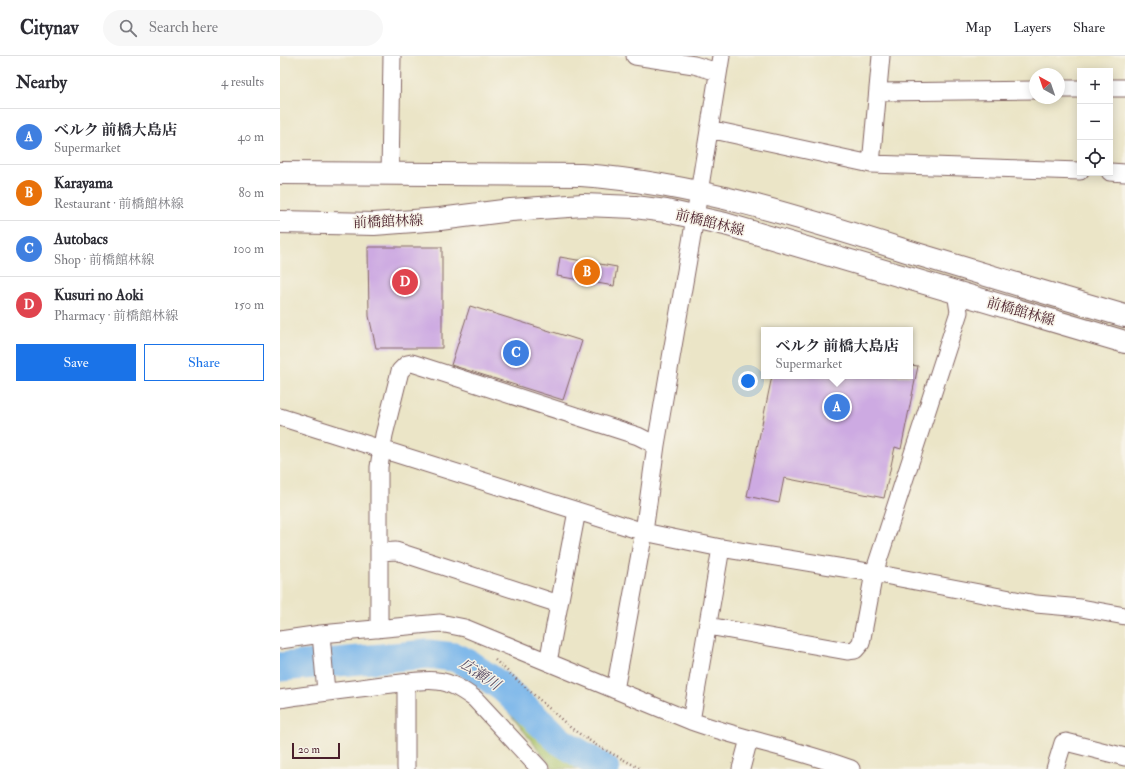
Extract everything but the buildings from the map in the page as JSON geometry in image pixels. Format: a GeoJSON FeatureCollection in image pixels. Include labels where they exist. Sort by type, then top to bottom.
{"type":"FeatureCollection","features":[{"type":"Feature","properties":{"kind":"main road","name":"前橋館林線"},"geometry":{"type":"LineString","coordinates":[[280,173],[581,175],[610,177],[699,192],[853,234],[1125,316]]}},
{"type":"Feature","properties":{"kind":"main road","name":"前橋館林線"},"geometry":{"type":"LineString","coordinates":[[280,222],[374,224],[440,219],[511,210],[583,205],[635,207],[695,216],[1125,342]]}},
{"type":"Feature","properties":{"kind":"street"},"geometry":{"type":"LineString","coordinates":[[390,174],[392,56]]}},
{"type":"Feature","properties":{"kind":"street"},"geometry":{"type":"LineString","coordinates":[[616,690],[644,532],[656,445],[720,64],[694,65],[635,56]]}},
{"type":"Feature","properties":{"kind":"street"},"geometry":{"type":"LineString","coordinates":[[871,164],[880,56]]}},
{"type":"Feature","properties":{"kind":"street"},"geometry":{"type":"LineString","coordinates":[[1113,88],[1125,88]]}},
{"type":"Feature","properties":{"kind":"street"},"geometry":{"type":"LineString","coordinates":[[1065,89],[1077,89]]}},
{"type":"Feature","properties":{"kind":"street"},"geometry":{"type":"LineString","coordinates":[[878,92],[1029,90]]}},
{"type":"Feature","properties":{"kind":"street"},"geometry":{"type":"LineString","coordinates":[[709,129],[871,164],[1077,171]]}},
{"type":"Feature","properties":{"kind":"street"},"geometry":{"type":"LineString","coordinates":[[1113,172],[1125,173]]}},
{"type":"Feature","properties":{"kind":"street"},"geometry":{"type":"LineString","coordinates":[[708,626],[846,651],[855,650],[861,643],[874,573],[959,312],[956,292]]}},
{"type":"Feature","properties":{"kind":"street"},"geometry":{"type":"LineString","coordinates":[[379,629],[379,467],[400,371],[407,364],[412,363],[638,436],[656,445]]}},
{"type":"Feature","properties":{"kind":"street"},"geometry":{"type":"LineString","coordinates":[[280,417],[644,532],[721,548],[874,573],[1036,604],[1081,608],[1125,616]]}},
{"type":"Feature","properties":{"kind":"street"},"geometry":{"type":"LineString","coordinates":[[548,662],[577,511]]}},
{"type":"Feature","properties":{"kind":"street"},"geometry":{"type":"LineString","coordinates":[[691,721],[721,548]]}},
{"type":"Feature","properties":{"kind":"street"},"geometry":{"type":"LineString","coordinates":[[380,552],[396,551],[559,604]]}},
{"type":"Feature","properties":{"kind":"street"},"geometry":{"type":"LineString","coordinates":[[280,640],[321,642],[379,629],[440,623],[453,625],[548,662],[691,721],[749,739],[818,757],[851,769]]}},
{"type":"Feature","properties":{"kind":"street"},"geometry":{"type":"LineString","coordinates":[[321,642],[326,686]]}},
{"type":"Feature","properties":{"kind":"street"},"geometry":{"type":"LineString","coordinates":[[280,699],[326,686],[406,683],[436,680],[463,691],[475,699],[540,769]]}},
{"type":"Feature","properties":{"kind":"street"},"geometry":{"type":"LineString","coordinates":[[406,683],[406,769]]}},
{"type":"Feature","properties":{"kind":"street"},"geometry":{"type":"LineString","coordinates":[[741,769],[749,739]]}},
{"type":"Feature","properties":{"kind":"street"},"geometry":{"type":"LineString","coordinates":[[1055,769],[1063,743],[1066,742],[1125,757]]}},
{"type":"Feature","properties":{"kind":"green space"},"geometry":{"type":"Polygon","coordinates":[[[506,709],[580,767],[583,769],[554,769],[506,709]]]}},
{"type":"Feature","properties":{"kind":"waterway","name":"広瀬川"},"geometry":{"type":"LineString","coordinates":[[280,667],[428,654],[454,657],[467,663],[502,687],[560,741],[605,769]]}},
{"type":"Feature","properties":{"kind":"place","name":"Karayama"},"geometry":{"type":"Point","coordinates":[587,272]}},
{"type":"Feature","properties":{"kind":"place","name":"Kusuri no Aoki"},"geometry":{"type":"Point","coordinates":[405,282]}},
{"type":"Feature","properties":{"kind":"place","name":"Autobacs"},"geometry":{"type":"Point","coordinates":[516,353]}},
{"type":"Feature","properties":{"kind":"place","name":"ベルク 前橋大島店"},"geometry":{"type":"Point","coordinates":[837,407]}}]}
